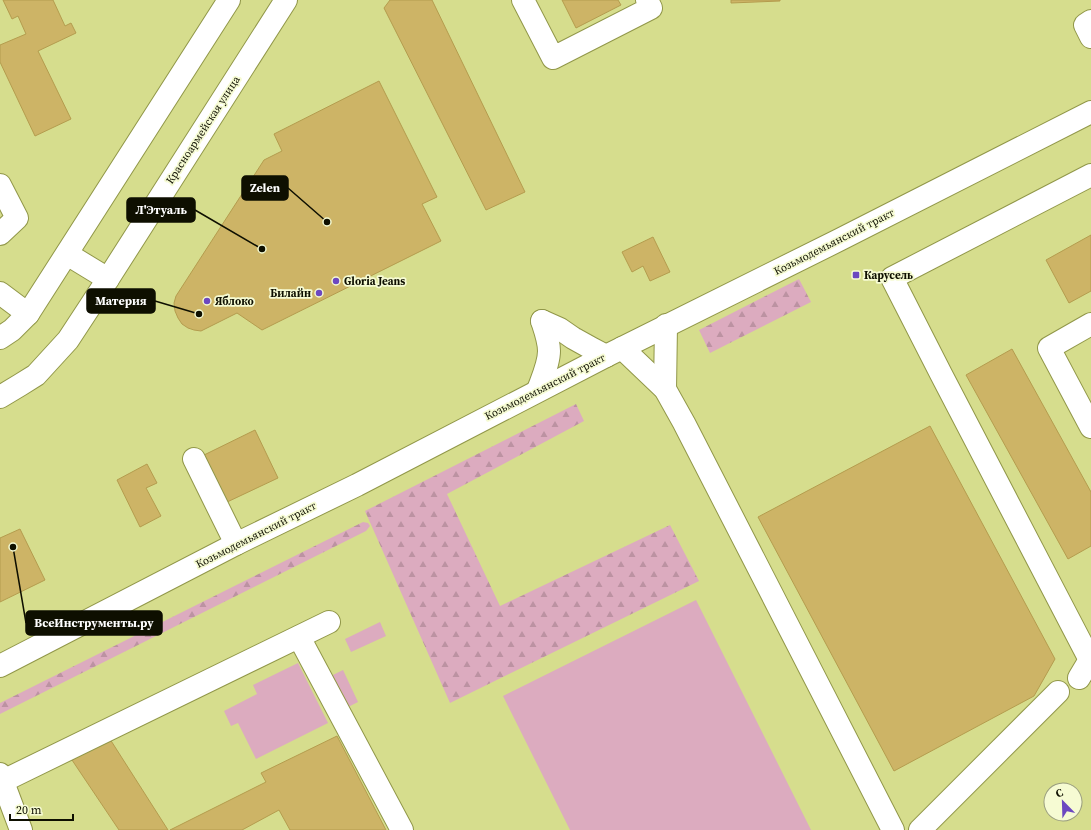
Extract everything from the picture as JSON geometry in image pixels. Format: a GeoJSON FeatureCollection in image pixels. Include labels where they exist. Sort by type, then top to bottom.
{"type":"FeatureCollection","features":[{"type":"Feature","properties":{"kind":"main road"},"geometry":{"type":"LineString","coordinates":[[0,338],[12,330],[28,314],[229,0]]}},
{"type":"Feature","properties":{"kind":"main road","name":"Красноармейская улица"},"geometry":{"type":"LineString","coordinates":[[0,397],[36,375],[68,340],[108,280],[286,0]]}},
{"type":"Feature","properties":{"kind":"main road"},"geometry":{"type":"LineString","coordinates":[[523,0],[553,58],[651,8],[647,0]]}},
{"type":"Feature","properties":{"kind":"main road"},"geometry":{"type":"LineString","coordinates":[[1091,21],[1085,25],[1091,37]]}},
{"type":"Feature","properties":{"kind":"main road","name":"Козьмодемьянский тракт"},"geometry":{"type":"LineString","coordinates":[[0,666],[236,544],[357,485],[666,325],[1090,116]]}},
{"type":"Feature","properties":{"kind":"main road"},"geometry":{"type":"LineString","coordinates":[[1086,665],[892,278],[1091,175]]}},
{"type":"Feature","properties":{"kind":"main road"},"geometry":{"type":"LineString","coordinates":[[0,185],[17,218],[0,234]]}},
{"type":"Feature","properties":{"kind":"main road"},"geometry":{"type":"LineString","coordinates":[[67,254],[108,280]]}},
{"type":"Feature","properties":{"kind":"main road"},"geometry":{"type":"LineString","coordinates":[[0,293],[28,314]]}},
{"type":"Feature","properties":{"kind":"main road"},"geometry":{"type":"LineString","coordinates":[[538,390],[545,372],[549,352],[542,321],[560,329],[591,348],[614,352],[665,389],[684,423],[893,830]]}},
{"type":"Feature","properties":{"kind":"main road"},"geometry":{"type":"LineString","coordinates":[[1091,324],[1049,348],[1091,427]]}},
{"type":"Feature","properties":{"kind":"main road"},"geometry":{"type":"LineString","coordinates":[[665,389],[666,325]]}},
{"type":"Feature","properties":{"kind":"main road"},"geometry":{"type":"LineString","coordinates":[[194,458],[236,544]]}},
{"type":"Feature","properties":{"kind":"main road"},"geometry":{"type":"LineString","coordinates":[[21,830],[2,777],[329,622]]}},
{"type":"Feature","properties":{"kind":"main road"},"geometry":{"type":"LineString","coordinates":[[299,637],[402,830]]}},
{"type":"Feature","properties":{"kind":"main road"},"geometry":{"type":"LineString","coordinates":[[920,830],[1058,692]]}},
{"type":"Feature","properties":{"kind":"green space"},"geometry":{"type":"Polygon","coordinates":[[[799,279],[811,302],[710,353],[699,330],[799,279]]]}},
{"type":"Feature","properties":{"kind":"green space"},"geometry":{"type":"Polygon","coordinates":[[[576,404],[584,421],[447,494],[500,606],[670,525],[699,581],[450,703],[365,511],[576,404]]]}},
{"type":"Feature","properties":{"kind":"green space"},"geometry":{"type":"Polygon","coordinates":[[[363,522],[368,523],[370,526],[366,531],[0,714],[0,703],[363,522]]]}},
{"type":"Feature","properties":{"kind":"green space"},"geometry":{"type":"Polygon","coordinates":[[[696,600],[811,830],[570,830],[503,696],[696,600]]]}},
{"type":"Feature","properties":{"kind":"green space"},"geometry":{"type":"Polygon","coordinates":[[[380,622],[386,636],[351,652],[345,639],[380,622]]]}},
{"type":"Feature","properties":{"kind":"green space"},"geometry":{"type":"Polygon","coordinates":[[[298,663],[328,723],[256,759],[238,723],[231,726],[224,711],[257,694],[253,685],[298,663]]]}},
{"type":"Feature","properties":{"kind":"green space"},"geometry":{"type":"Polygon","coordinates":[[[343,670],[358,702],[344,709],[329,677],[343,670]]]}},
{"type":"Feature","properties":{"kind":"building"},"geometry":{"type":"Polygon","coordinates":[[[3,0],[53,0],[65,26],[71,23],[76,33],[38,51],[71,119],[35,136],[0,62],[0,45],[26,34],[18,16],[12,19],[3,0]]]}},
{"type":"Feature","properties":{"kind":"building"},"geometry":{"type":"Polygon","coordinates":[[[390,0],[432,0],[525,192],[486,210],[384,8],[390,0]]]}},
{"type":"Feature","properties":{"kind":"building"},"geometry":{"type":"Polygon","coordinates":[[[562,0],[618,0],[621,5],[576,28],[562,0]]]}},
{"type":"Feature","properties":{"kind":"building"},"geometry":{"type":"Polygon","coordinates":[[[731,0],[780,0],[780,1],[731,3],[731,0]]]}},
{"type":"Feature","properties":{"kind":"building"},"geometry":{"type":"Polygon","coordinates":[[[379,81],[437,197],[422,204],[441,241],[262,330],[237,313],[201,331],[188,328],[182,324],[175,311],[174,303],[176,296],[264,160],[282,151],[274,134],[379,81]]]}},
{"type":"Feature","properties":{"kind":"building"},"geometry":{"type":"Polygon","coordinates":[[[1091,235],[1091,291],[1069,303],[1046,260],[1091,235]]]}},
{"type":"Feature","properties":{"kind":"building"},"geometry":{"type":"Polygon","coordinates":[[[653,237],[670,272],[650,281],[643,266],[632,272],[622,252],[653,237]]]}},
{"type":"Feature","properties":{"kind":"building"},"geometry":{"type":"Polygon","coordinates":[[[1012,349],[1091,492],[1091,546],[1068,559],[966,375],[1012,349]]]}},
{"type":"Feature","properties":{"kind":"building"},"geometry":{"type":"Polygon","coordinates":[[[930,426],[1055,659],[1034,696],[894,771],[758,517],[930,426]]]}},
{"type":"Feature","properties":{"kind":"building"},"geometry":{"type":"Polygon","coordinates":[[[255,430],[278,478],[225,503],[202,456],[255,430]]]}},
{"type":"Feature","properties":{"kind":"building"},"geometry":{"type":"Polygon","coordinates":[[[147,464],[157,483],[146,488],[161,516],[140,527],[117,480],[147,464]]]}},
{"type":"Feature","properties":{"kind":"building"},"geometry":{"type":"Polygon","coordinates":[[[20,529],[45,580],[0,602],[0,538],[20,529]]]}},
{"type":"Feature","properties":{"kind":"building"},"geometry":{"type":"Polygon","coordinates":[[[108,736],[168,830],[119,830],[72,760],[108,736]]]}},
{"type":"Feature","properties":{"kind":"building"},"geometry":{"type":"Polygon","coordinates":[[[337,736],[386,830],[290,830],[279,810],[242,830],[170,830],[266,782],[261,773],[337,736]]]}},
{"type":"Feature","properties":{"kind":"place","name":"Zelen"},"geometry":{"type":"Point","coordinates":[327,222]}},
{"type":"Feature","properties":{"kind":"place","name":"Л'Этуаль"},"geometry":{"type":"Point","coordinates":[262,249]}},
{"type":"Feature","properties":{"kind":"place","name":"Карусель"},"geometry":{"type":"Point","coordinates":[856,275]}},
{"type":"Feature","properties":{"kind":"place","name":"Gloria Jeans"},"geometry":{"type":"Point","coordinates":[336,281]}},
{"type":"Feature","properties":{"kind":"place","name":"Билайн"},"geometry":{"type":"Point","coordinates":[319,293]}},
{"type":"Feature","properties":{"kind":"place","name":"Яблоко"},"geometry":{"type":"Point","coordinates":[207,301]}},
{"type":"Feature","properties":{"kind":"place","name":"Материя"},"geometry":{"type":"Point","coordinates":[199,314]}},
{"type":"Feature","properties":{"kind":"place","name":"ВсеИнструменты.ру"},"geometry":{"type":"Point","coordinates":[13,547]}}]}
